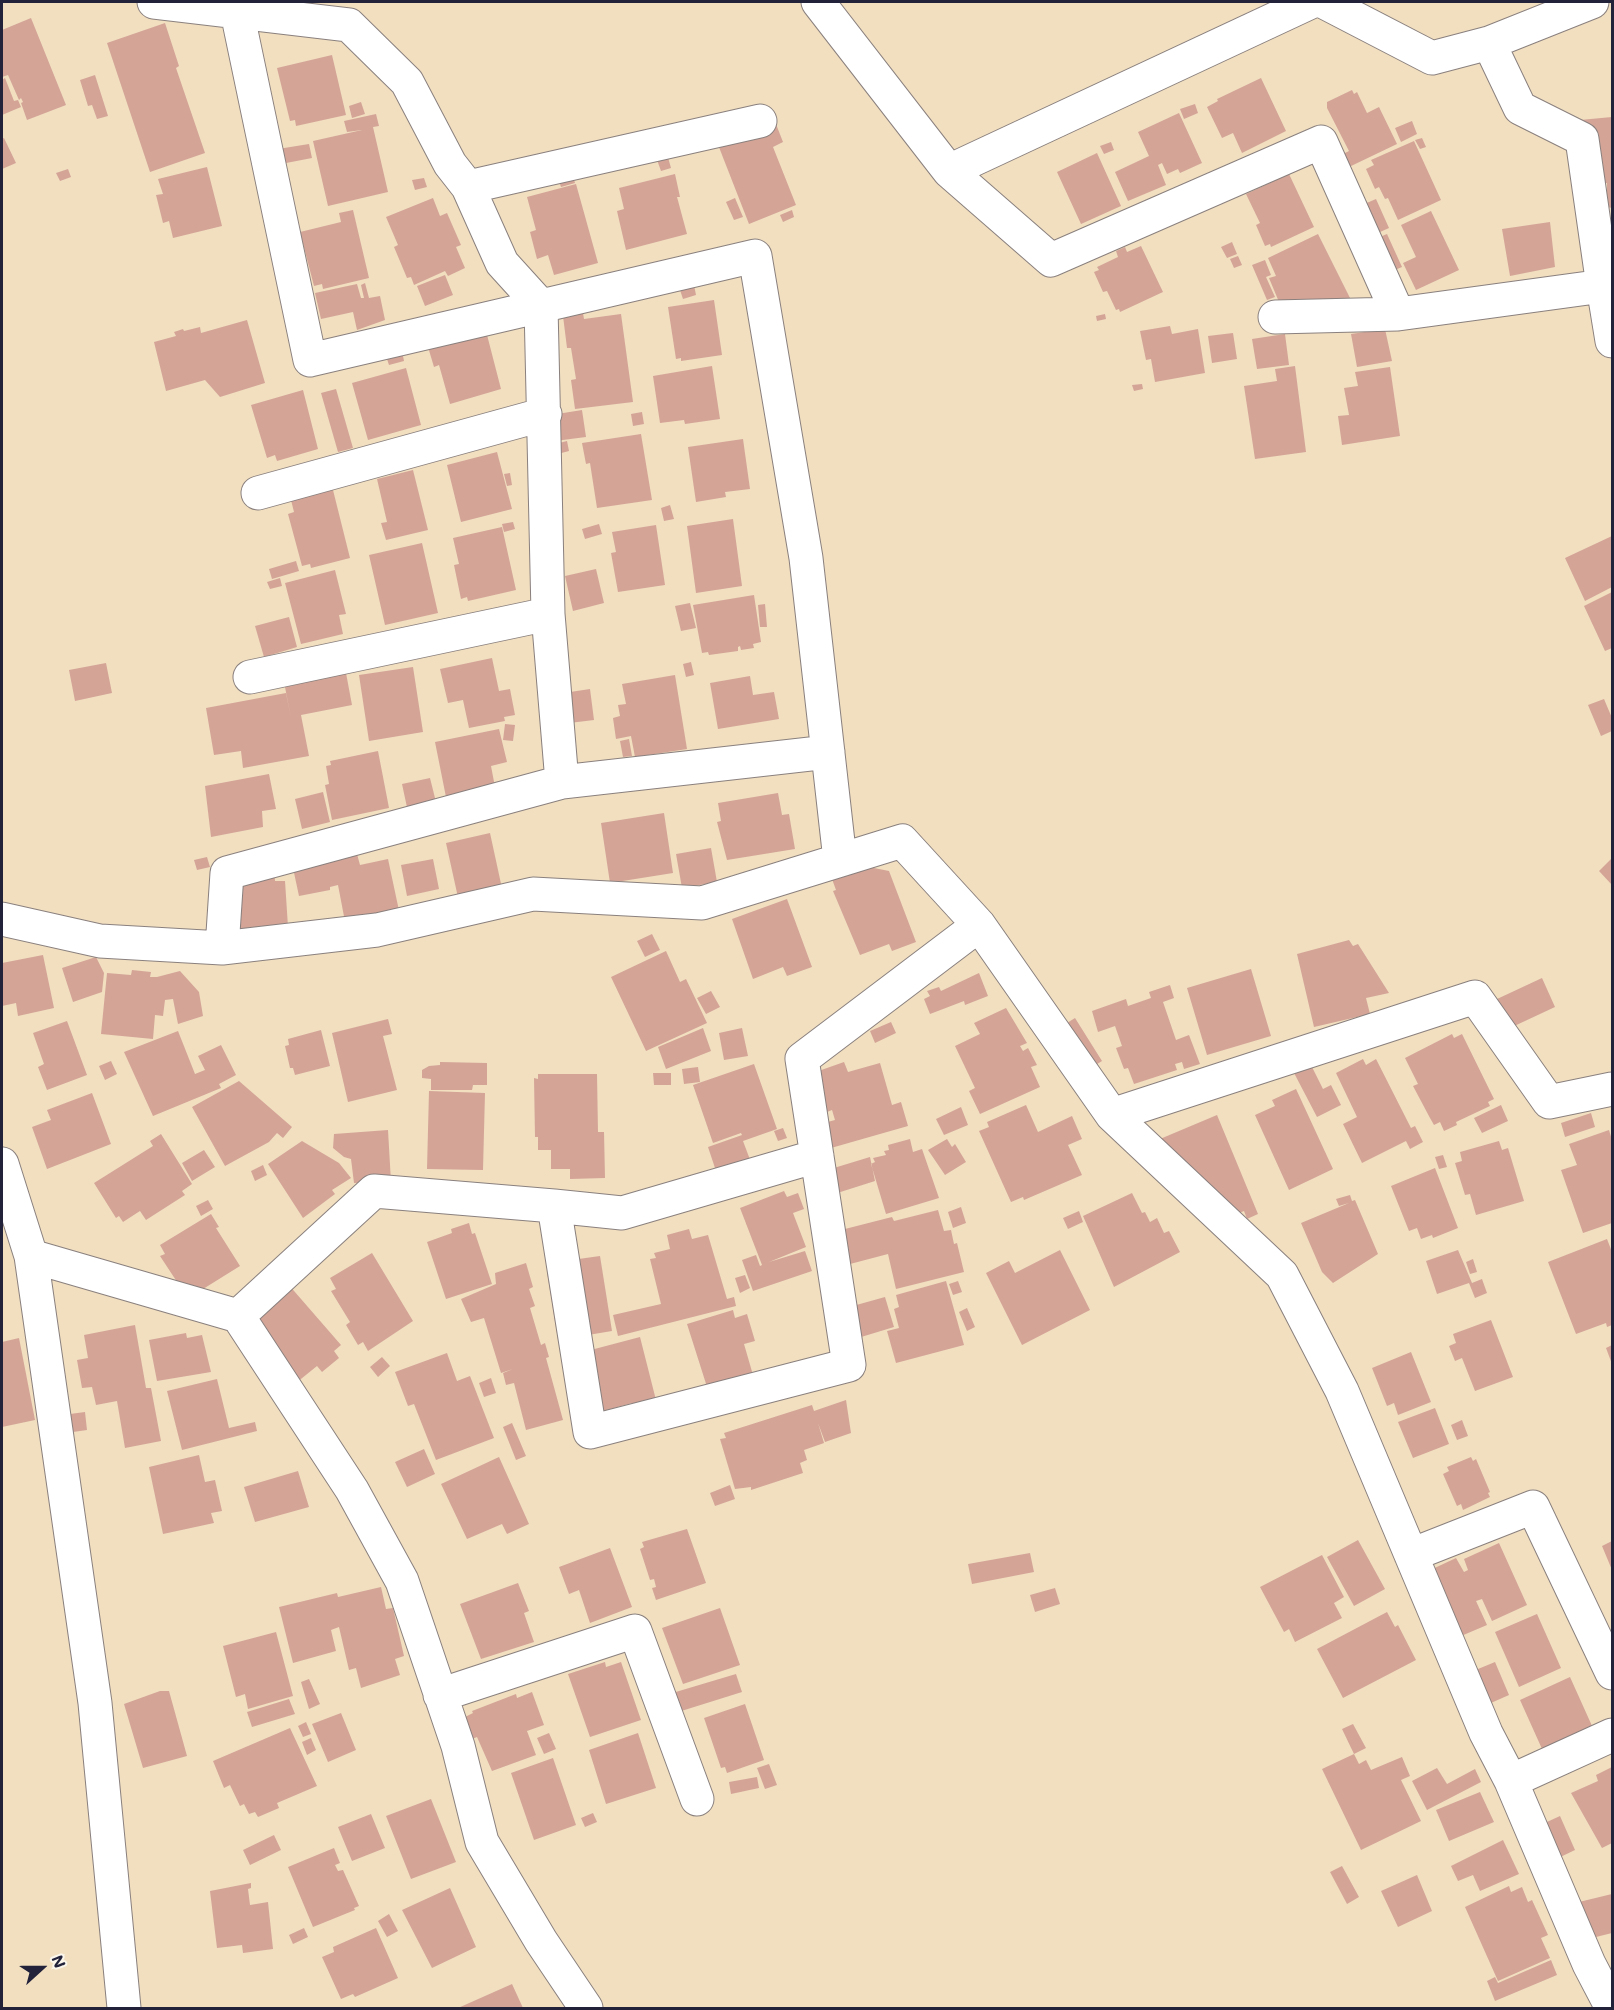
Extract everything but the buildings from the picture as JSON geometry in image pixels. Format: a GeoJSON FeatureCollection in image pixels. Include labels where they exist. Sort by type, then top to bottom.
{"type":"FeatureCollection","features":[{"type":"Feature","properties":{"kind":"street"},"geometry":{"type":"LineString","coordinates":[[154,2],[349,25],[406,82],[450,164],[468,187],[502,263],[541,306],[548,614],[562,782]]}},
{"type":"Feature","properties":{"kind":"street"},"geometry":{"type":"LineString","coordinates":[[818,2],[949,171],[1051,260],[1321,142],[1398,314]]}},
{"type":"Feature","properties":{"kind":"street"},"geometry":{"type":"LineString","coordinates":[[949,171],[1311,2]]}},
{"type":"Feature","properties":{"kind":"street"},"geometry":{"type":"LineString","coordinates":[[1323,2],[1432,58],[1489,43],[1592,2]]}},
{"type":"Feature","properties":{"kind":"street"},"geometry":{"type":"LineString","coordinates":[[237,12],[310,360],[754,256],[806,558],[840,860]]}},
{"type":"Feature","properties":{"kind":"street"},"geometry":{"type":"LineString","coordinates":[[1489,43],[1520,108],[1582,139],[1612,341]]}},
{"type":"Feature","properties":{"kind":"street"},"geometry":{"type":"LineString","coordinates":[[468,187],[760,121]]}},
{"type":"Feature","properties":{"kind":"street"},"geometry":{"type":"LineString","coordinates":[[1275,317],[1398,314],[1603,286]]}},
{"type":"Feature","properties":{"kind":"street"},"geometry":{"type":"LineString","coordinates":[[258,493],[545,414]]}},
{"type":"Feature","properties":{"kind":"street"},"geometry":{"type":"LineString","coordinates":[[250,677],[548,614]]}},
{"type":"Feature","properties":{"kind":"street"},"geometry":{"type":"LineString","coordinates":[[222,948],[227,873],[562,782],[828,752]]}},
{"type":"Feature","properties":{"kind":"street"},"geometry":{"type":"LineString","coordinates":[[2,919],[100,941],[222,948],[377,930],[532,894],[702,903],[902,841],[980,925],[1112,1115],[1282,1275],[1342,1391],[1486,1733],[1601,1961],[1612,2008]]}},
{"type":"Feature","properties":{"kind":"street"},"geometry":{"type":"LineString","coordinates":[[554,1206],[590,1432],[849,1365],[802,1059],[980,925]]}},
{"type":"Feature","properties":{"kind":"street"},"geometry":{"type":"LineString","coordinates":[[1112,1115],[1475,997],[1549,1102],[1612,1089]]}},
{"type":"Feature","properties":{"kind":"street"},"geometry":{"type":"LineString","coordinates":[[238,1316],[374,1191],[622,1213],[817,1156]]}},
{"type":"Feature","properties":{"kind":"street"},"geometry":{"type":"LineString","coordinates":[[2,1164],[31,1256],[95,1703],[124,2008]]}},
{"type":"Feature","properties":{"kind":"street"},"geometry":{"type":"LineString","coordinates":[[31,1256],[238,1316],[352,1490],[402,1581],[458,1746],[482,1842],[541,1941],[585,2008]]}},
{"type":"Feature","properties":{"kind":"street"},"geometry":{"type":"LineString","coordinates":[[1411,1555],[1533,1507],[1612,1673]]}},
{"type":"Feature","properties":{"kind":"street"},"geometry":{"type":"LineString","coordinates":[[440,1695],[635,1631],[697,1799]]}},
{"type":"Feature","properties":{"kind":"street"},"geometry":{"type":"LineString","coordinates":[[1510,1781],[1612,1735]]}}]}
